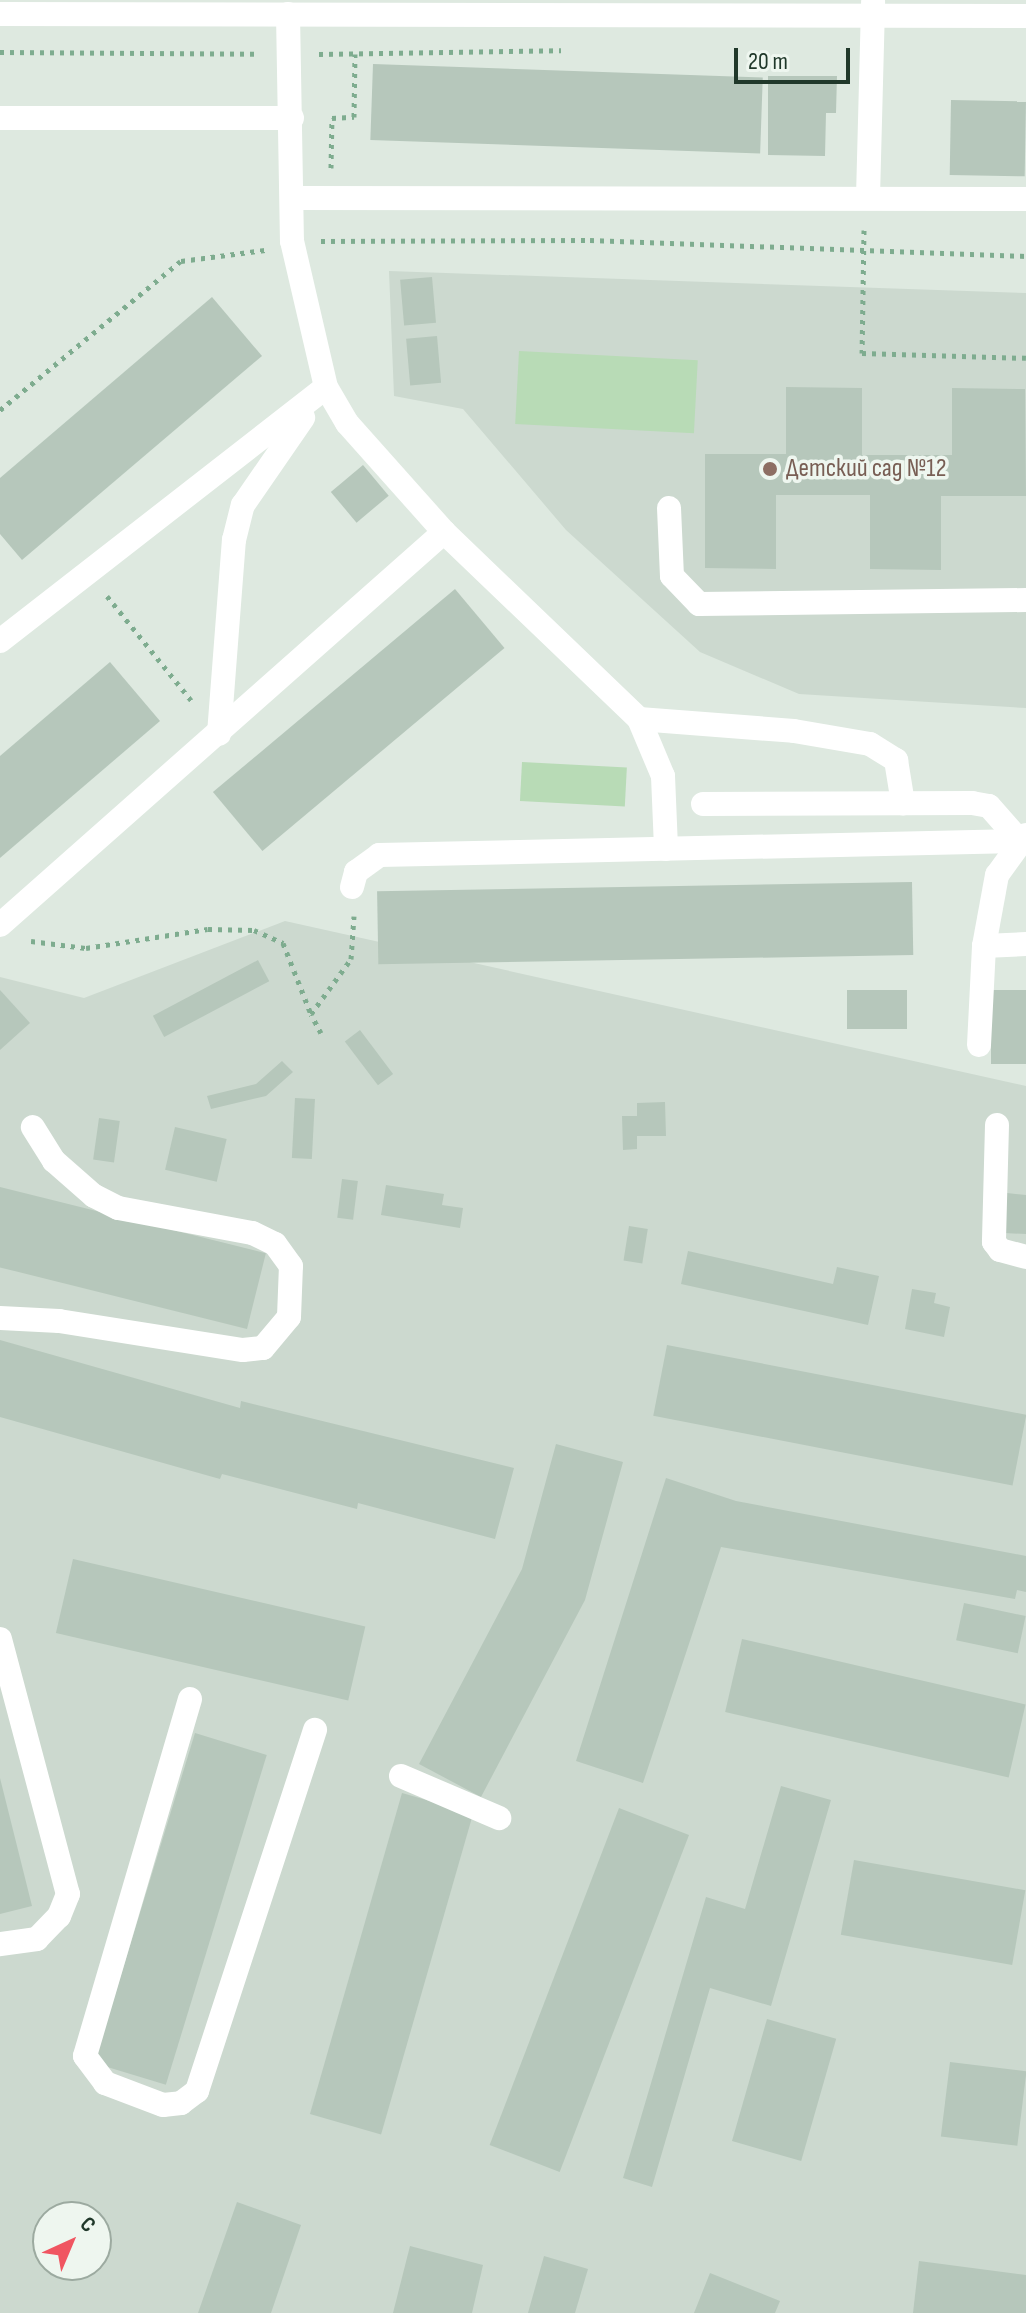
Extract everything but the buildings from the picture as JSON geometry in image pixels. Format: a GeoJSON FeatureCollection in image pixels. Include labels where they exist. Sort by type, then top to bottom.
{"type":"FeatureCollection","features":[{"type":"Feature","properties":{"kind":"street"},"geometry":{"type":"LineString","coordinates":[[868,197],[873,8]]}},
{"type":"Feature","properties":{"kind":"street"},"geometry":{"type":"LineString","coordinates":[[0,14],[873,8],[1026,16]]}},
{"type":"Feature","properties":{"kind":"street"},"geometry":{"type":"LineString","coordinates":[[303,10],[292,118],[292,241],[326,387],[347,423],[444,532],[639,719],[663,776],[666,849]]}},
{"type":"Feature","properties":{"kind":"street"},"geometry":{"type":"LineString","coordinates":[[0,118],[292,118]]}},
{"type":"Feature","properties":{"kind":"street"},"geometry":{"type":"LineString","coordinates":[[293,198],[1026,199]]}},
{"type":"Feature","properties":{"kind":"street"},"geometry":{"type":"LineString","coordinates":[[3,633],[89,573],[326,387]]}},
{"type":"Feature","properties":{"kind":"street"},"geometry":{"type":"LineString","coordinates":[[219,734],[234,540],[243,505],[326,387]]}},
{"type":"Feature","properties":{"kind":"street"},"geometry":{"type":"LineString","coordinates":[[669,508],[672,576],[699,604],[1026,600]]}},
{"type":"Feature","properties":{"kind":"street"},"geometry":{"type":"LineString","coordinates":[[3,922],[444,532]]}},
{"type":"Feature","properties":{"kind":"street"},"geometry":{"type":"LineString","coordinates":[[639,719],[794,731],[870,744],[896,760],[903,803]]}},
{"type":"Feature","properties":{"kind":"street"},"geometry":{"type":"LineString","coordinates":[[703,804],[989,806],[1023,838]]}},
{"type":"Feature","properties":{"kind":"street"},"geometry":{"type":"LineString","coordinates":[[352,887],[356,872],[379,855],[1023,838]]}},
{"type":"Feature","properties":{"kind":"street"},"geometry":{"type":"LineString","coordinates":[[979,1045],[984,946],[997,875],[1023,838]]}},
{"type":"Feature","properties":{"kind":"street"},"geometry":{"type":"LineString","coordinates":[[984,946],[1026,944]]}},
{"type":"Feature","properties":{"kind":"street"},"geometry":{"type":"LineString","coordinates":[[997,1125],[994,1242],[1000,1250],[1026,1257]]}},
{"type":"Feature","properties":{"kind":"street"},"geometry":{"type":"LineString","coordinates":[[0,1318],[59,1321],[243,1350],[263,1348],[289,1317],[291,1266],[275,1244],[252,1233],[118,1208],[94,1196],[54,1161],[33,1127]]}},
{"type":"Feature","properties":{"kind":"street"},"geometry":{"type":"LineString","coordinates":[[0,1639],[68,1894],[59,1916],[37,1939],[0,1944]]}},
{"type":"Feature","properties":{"kind":"street"},"geometry":{"type":"LineString","coordinates":[[190,1699],[85,2056],[105,2083],[163,2105],[181,2103],[197,2091],[315,1730]]}},
{"type":"Feature","properties":{"kind":"street"},"geometry":{"type":"LineString","coordinates":[[401,1776],[499,1818]]}},
{"type":"Feature","properties":{"kind":"path"},"geometry":{"type":"LineString","coordinates":[[330,199],[332,118],[354,117],[355,54]]}},
{"type":"Feature","properties":{"kind":"path"},"geometry":{"type":"LineString","coordinates":[[0,410],[181,261],[292,241],[590,240],[1026,256]]}},
{"type":"Feature","properties":{"kind":"path"},"geometry":{"type":"LineString","coordinates":[[861,252],[862,353],[1026,358]]}},
{"type":"Feature","properties":{"kind":"path"},"geometry":{"type":"LineString","coordinates":[[89,573],[219,734]]}},
{"type":"Feature","properties":{"kind":"path"},"geometry":{"type":"LineString","coordinates":[[311,1014],[351,959],[352,887]]}},
{"type":"Feature","properties":{"kind":"path"},"geometry":{"type":"LineString","coordinates":[[3,922],[30,940],[67,948],[208,929],[254,930],[283,943],[321,1033]]}},
{"type":"Feature","properties":{"kind":"shaded area","name":"Детский сад №12"},"geometry":{"type":"Polygon","coordinates":[[[389,271],[1026,293],[1026,708],[799,694],[700,652],[566,530],[463,409],[394,396],[389,271]]]}},
{"type":"Feature","properties":{"kind":"shaded area"},"geometry":{"type":"Polygon","coordinates":[[[285,921],[1026,1086],[1026,2313],[0,2313],[0,977],[84,998],[285,921]]]}},
{"type":"Feature","properties":{"kind":"green space"},"geometry":{"type":"Polygon","coordinates":[[[519,351],[698,360],[694,433],[515,424],[519,351]]]}},
{"type":"Feature","properties":{"kind":"green space"},"geometry":{"type":"Polygon","coordinates":[[[522,762],[627,767],[625,806],[520,801],[522,762]]]}},
{"type":"Feature","properties":{"kind":"place","name":"Детский сад №12"},"geometry":{"type":"Point","coordinates":[770,469]}}]}
